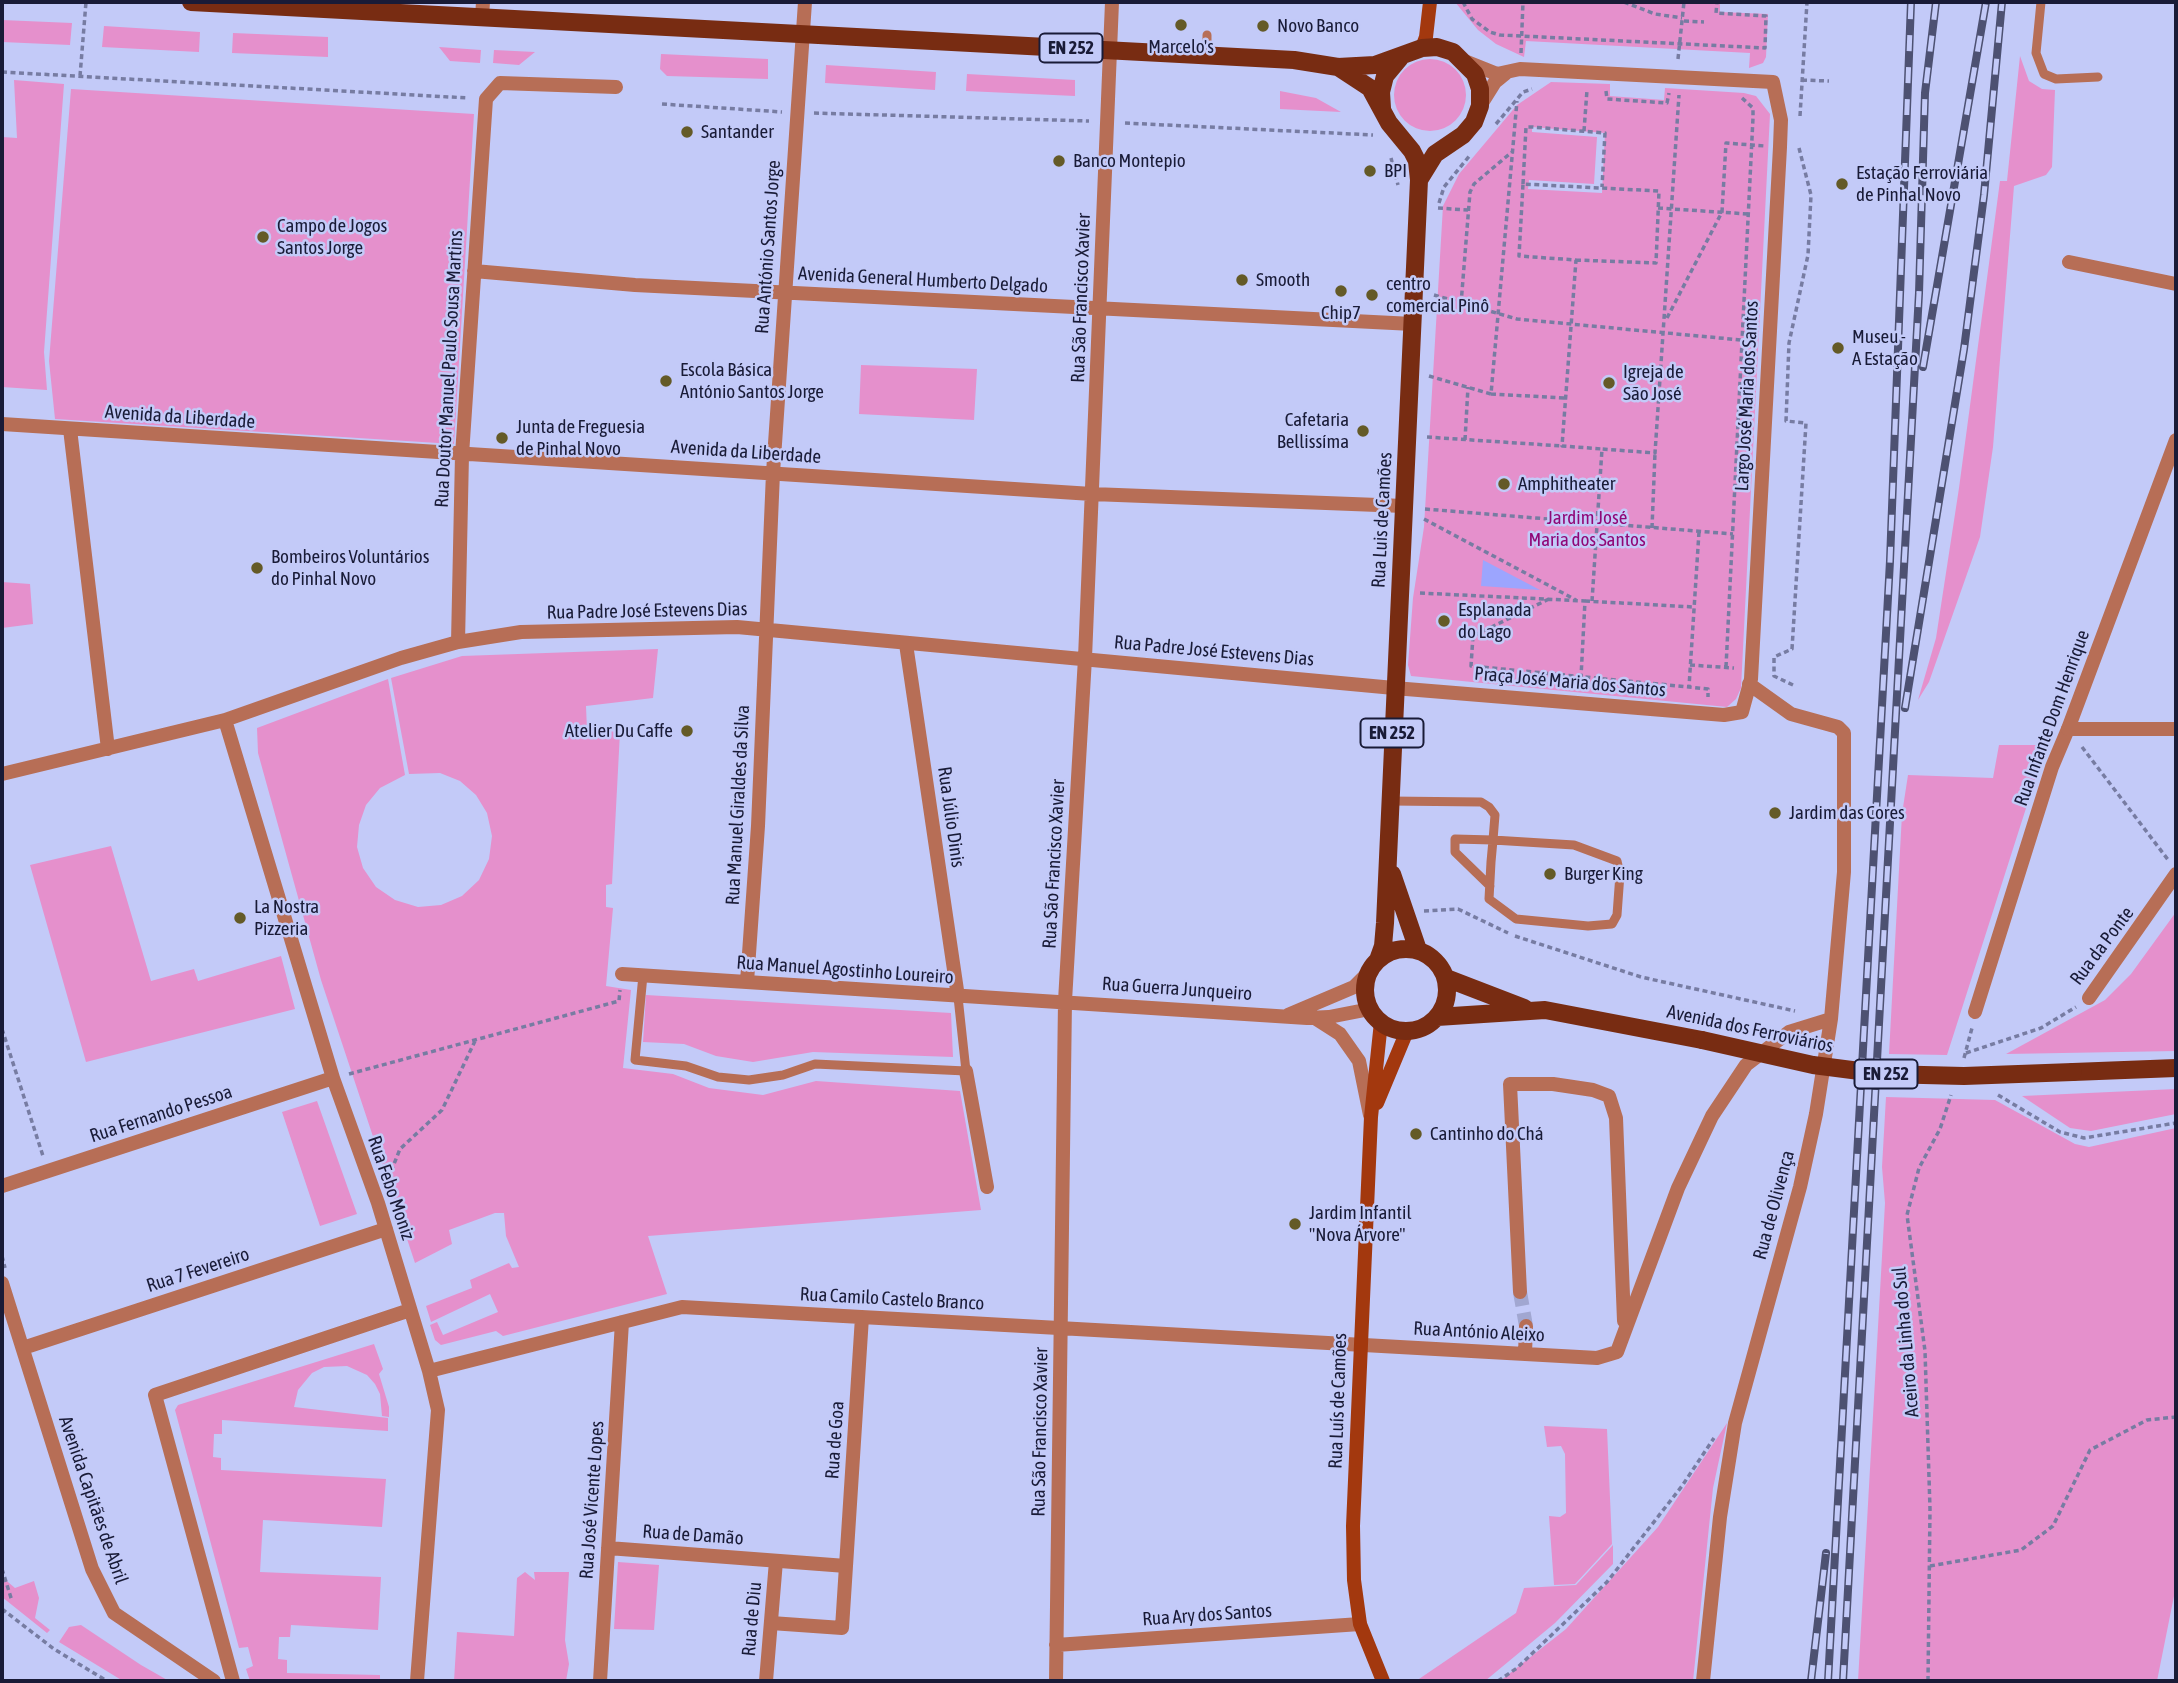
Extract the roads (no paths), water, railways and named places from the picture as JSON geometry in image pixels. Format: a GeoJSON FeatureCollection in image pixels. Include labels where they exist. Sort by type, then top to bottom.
{"type":"FeatureCollection","features":[{"type":"Feature","properties":{"kind":"main road","name":"EN 252"},"geometry":{"type":"LineString","coordinates":[[191,2],[483,9],[803,33]]}},
{"type":"Feature","properties":{"kind":"main road"},"geometry":{"type":"LineString","coordinates":[[1382,108],[1381,92],[1385,76],[1394,63],[1414,50],[1429,24],[1430,2]]}},
{"type":"Feature","properties":{"kind":"main road"},"geometry":{"type":"LineString","coordinates":[[1400,136],[1415,144],[1432,147],[1448,143],[1463,135],[1474,122],[1480,106],[1480,89],[1475,74],[1429,24]]}},
{"type":"Feature","properties":{"kind":"main road","name":"Rua Luis de Camões"},"geometry":{"type":"LineString","coordinates":[[803,33],[1294,60],[1338,67],[1375,65],[1414,50],[1437,47],[1459,56]]}},
{"type":"Feature","properties":{"kind":"main road","name":"Rua Luis de Camões"},"geometry":{"type":"LineString","coordinates":[[1338,67],[1370,88],[1389,123],[1417,162],[1419,180],[1388,863]]}},
{"type":"Feature","properties":{"kind":"main road"},"geometry":{"type":"LineString","coordinates":[[1419,180],[1426,164],[1448,143]]}},
{"type":"Feature","properties":{"kind":"main road","name":"EN 252"},"geometry":{"type":"LineString","coordinates":[[1388,863],[1418,950],[1436,960],[1446,978]]}},
{"type":"Feature","properties":{"kind":"main road","name":"EN 252"},"geometry":{"type":"LineString","coordinates":[[1375,1016],[1366,997],[1374,965],[1383,946],[1388,863]]}},
{"type":"Feature","properties":{"kind":"main road"},"geometry":{"type":"LineString","coordinates":[[1374,965],[1396,949],[1418,950]]}},
{"type":"Feature","properties":{"kind":"main road"},"geometry":{"type":"LineString","coordinates":[[1437,1017],[1448,992],[1446,978]]}},
{"type":"Feature","properties":{"kind":"main road","name":"Avenida dos Ferroviários"},"geometry":{"type":"LineString","coordinates":[[1446,978],[1527,1009]]}},
{"type":"Feature","properties":{"kind":"main road","name":"Avenida dos Ferroviários"},"geometry":{"type":"LineString","coordinates":[[1437,1017],[1527,1009],[1568,1012],[1813,1065],[1883,1074],[1964,1076],[2176,1068]]}},
{"type":"Feature","properties":{"kind":"main road"},"geometry":{"type":"LineString","coordinates":[[1371,1117],[1407,1031],[1393,1029],[1375,1016]]}},
{"type":"Feature","properties":{"kind":"main road","name":"Rua Luís de Camões"},"geometry":{"type":"LineString","coordinates":[[1375,1016],[1353,1526],[1354,1580],[1360,1624],[1383,1681]]}},
{"type":"Feature","properties":{"kind":"main road","name":"EN 252"},"geometry":{"type":"LineString","coordinates":[[1407,1031],[1429,1024],[1437,1017]]}},
{"type":"Feature","properties":{"kind":"street","name":"Rua António Santos Jorge"},"geometry":{"type":"LineString","coordinates":[[766,631],[784,293],[805,2]]}},
{"type":"Feature","properties":{"kind":"street","name":"Rua São Francisco Xavier"},"geometry":{"type":"LineString","coordinates":[[1056,1681],[1065,1001],[1085,658],[1112,2]]}},
{"type":"Feature","properties":{"kind":"street"},"geometry":{"type":"LineString","coordinates":[[1459,56],[1497,74],[1506,73]]}},
{"type":"Feature","properties":{"kind":"street","name":"Largo José Maria dos Santos"},"geometry":{"type":"LineString","coordinates":[[1506,73],[1520,69],[1773,82],[1781,120],[1749,684],[1742,712]]}},
{"type":"Feature","properties":{"kind":"street"},"geometry":{"type":"LineString","coordinates":[[1480,106],[1495,82],[1506,73]]}},
{"type":"Feature","properties":{"kind":"street","name":"Rua Doutor Manuel Paulo Sousa Martins"},"geometry":{"type":"LineString","coordinates":[[458,642],[462,455],[486,99],[500,83],[616,87]]}},
{"type":"Feature","properties":{"kind":"street"},"geometry":{"type":"LineString","coordinates":[[2069,262],[2176,284]]}},
{"type":"Feature","properties":{"kind":"street","name":"Avenida General Humberto Delgado"},"geometry":{"type":"LineString","coordinates":[[474,271],[635,285],[1413,324]]}},
{"type":"Feature","properties":{"kind":"street","name":"Avenida da Liberdade"},"geometry":{"type":"LineString","coordinates":[[2,424],[1092,494],[1404,506]]}},
{"type":"Feature","properties":{"kind":"street"},"geometry":{"type":"LineString","coordinates":[[70,429],[107,748]]}},
{"type":"Feature","properties":{"kind":"street","name":"Rua Infante Dom Henrique"},"geometry":{"type":"LineString","coordinates":[[1975,1012],[2052,767],[2176,440]]}},
{"type":"Feature","properties":{"kind":"street","name":"Rua Padre José Estevens Dias"},"geometry":{"type":"LineString","coordinates":[[2,774],[225,720],[401,657],[458,642],[521,632],[737,626],[766,631],[1394,688]]}},
{"type":"Feature","properties":{"kind":"street","name":"Rua Manuel Giraldes da Silva"},"geometry":{"type":"LineString","coordinates":[[747,982],[766,631]]}},
{"type":"Feature","properties":{"kind":"street","name":"Rua Júlio Dinis"},"geometry":{"type":"LineString","coordinates":[[906,644],[958,997]]}},
{"type":"Feature","properties":{"kind":"street","name":"Rua de Olivença"},"geometry":{"type":"LineString","coordinates":[[1703,1681],[1720,1517],[1735,1423],[1800,1187],[1831,1019],[1844,872],[1844,733],[1838,727],[1803,720],[1791,714],[1749,684]]}},
{"type":"Feature","properties":{"kind":"street","name":"Praça José Maria dos Santos"},"geometry":{"type":"LineString","coordinates":[[1394,688],[1707,713],[1742,712]]}},
{"type":"Feature","properties":{"kind":"street","name":"Rua Febo Moniz"},"geometry":{"type":"LineString","coordinates":[[225,720],[333,1078],[378,1203],[429,1371],[438,1410],[417,1681]]}},
{"type":"Feature","properties":{"kind":"street"},"geometry":{"type":"LineString","coordinates":[[2068,729],[2176,729]]}},
{"type":"Feature","properties":{"kind":"street","name":"Rua da Ponte"},"geometry":{"type":"LineString","coordinates":[[2090,998],[2176,873]]}},
{"type":"Feature","properties":{"kind":"street"},"geometry":{"type":"LineString","coordinates":[[1287,1015],[1354,987],[1374,965]]}},
{"type":"Feature","properties":{"kind":"street","name":"Rua Manuel Agostinho Loureiro"},"geometry":{"type":"LineString","coordinates":[[622,974],[958,997],[1065,1001]]}},
{"type":"Feature","properties":{"kind":"street","name":"Rua Guerra Junqueiro"},"geometry":{"type":"LineString","coordinates":[[1065,1001],[1315,1018]]}},
{"type":"Feature","properties":{"kind":"street"},"geometry":{"type":"LineString","coordinates":[[1315,1018],[1375,1016]]}},
{"type":"Feature","properties":{"kind":"street"},"geometry":{"type":"LineString","coordinates":[[1315,1018],[1340,1034],[1359,1061],[1371,1117]]}},
{"type":"Feature","properties":{"kind":"street"},"geometry":{"type":"LineString","coordinates":[[1624,1330],[1678,1188],[1712,1116],[1746,1065],[1789,1032],[1831,1019]]}},
{"type":"Feature","properties":{"kind":"street"},"geometry":{"type":"LineString","coordinates":[[966,1071],[987,1188]]}},
{"type":"Feature","properties":{"kind":"street","name":"Rua Fernando Pessoa"},"geometry":{"type":"LineString","coordinates":[[2,1186],[333,1078]]}},
{"type":"Feature","properties":{"kind":"street"},"geometry":{"type":"LineString","coordinates":[[1520,1292],[1510,1084],[1553,1084],[1592,1090],[1609,1096],[1616,1118],[1624,1330]]}},
{"type":"Feature","properties":{"kind":"street","name":"Rua 7 Fevereiro"},"geometry":{"type":"LineString","coordinates":[[23,1348],[386,1230]]}},
{"type":"Feature","properties":{"kind":"street","name":"Avenida Capitães de Abril"},"geometry":{"type":"LineString","coordinates":[[2,1283],[92,1569],[114,1613],[214,1681]]}},
{"type":"Feature","properties":{"kind":"street","name":"Rua Camilo Castelo Branco"},"geometry":{"type":"LineString","coordinates":[[429,1371],[682,1307],[1359,1344]]}},
{"type":"Feature","properties":{"kind":"street"},"geometry":{"type":"LineString","coordinates":[[233,1681],[155,1395],[411,1310]]}},
{"type":"Feature","properties":{"kind":"street","name":"Rua de Goa"},"geometry":{"type":"LineString","coordinates":[[771,1623],[842,1628],[862,1317]]}},
{"type":"Feature","properties":{"kind":"street","name":"Rua José Vicente Lopes"},"geometry":{"type":"LineString","coordinates":[[600,1681],[622,1322]]}},
{"type":"Feature","properties":{"kind":"street"},"geometry":{"type":"LineString","coordinates":[[1525,1354],[1526,1326]]}},
{"type":"Feature","properties":{"kind":"street","name":"Rua António Aleixo"},"geometry":{"type":"LineString","coordinates":[[1359,1344],[1597,1358],[1616,1352],[1624,1330]]}},
{"type":"Feature","properties":{"kind":"street","name":"Rua de Damão"},"geometry":{"type":"LineString","coordinates":[[608,1548],[846,1566]]}},
{"type":"Feature","properties":{"kind":"street","name":"Rua de Diu"},"geometry":{"type":"LineString","coordinates":[[766,1681],[776,1560]]}},
{"type":"Feature","properties":{"kind":"street","name":"Rua Ary dos Santos"},"geometry":{"type":"LineString","coordinates":[[1056,1645],[1360,1624]]}},
{"type":"Feature","properties":{"kind":"lane"},"geometry":{"type":"LineString","coordinates":[[2042,2],[2036,53],[2044,74],[2056,79],[2098,78]]}},
{"type":"Feature","properties":{"kind":"lane"},"geometry":{"type":"LineString","coordinates":[[1207,55],[1208,35]]}},
{"type":"Feature","properties":{"kind":"lane"},"geometry":{"type":"LineString","coordinates":[[1389,801],[1481,802],[1494,815],[1493,840],[1490,886],[1489,899],[1516,919],[1602,927],[1612,924],[1617,915],[1620,874],[1616,861],[1574,845],[1493,840],[1455,839],[1455,852],[1490,886]]}},
{"type":"Feature","properties":{"kind":"lane"},"geometry":{"type":"LineString","coordinates":[[643,975],[635,1060],[686,1066],[718,1077],[749,1080],[783,1075],[816,1064],[966,1071],[958,997]]}},
{"type":"Feature","properties":{"kind":"water"},"geometry":{"type":"Polygon","coordinates":[[[1483,560],[1540,590],[1481,586],[1483,560]]]}},
{"type":"Feature","properties":{"kind":"tunnel"},"geometry":{"type":"LineString","coordinates":[[1520,1292],[1526,1326]]}},
{"type":"Feature","properties":{"kind":"railway"},"geometry":{"type":"LineString","coordinates":[[1828,1681],[1890,561],[1911,2]]}},
{"type":"Feature","properties":{"kind":"railway"},"geometry":{"type":"LineString","coordinates":[[1843,1681],[1919,293],[1925,93],[1936,2]]}},
{"type":"Feature","properties":{"kind":"railway"},"geometry":{"type":"LineString","coordinates":[[1923,367],[1986,2]]}},
{"type":"Feature","properties":{"kind":"railway"},"geometry":{"type":"LineString","coordinates":[[1905,708],[1964,349],[1984,195],[2002,2]]}},
{"type":"Feature","properties":{"kind":"railway"},"geometry":{"type":"LineString","coordinates":[[1811,1681],[1826,1553]]}},
{"type":"Feature","properties":{"kind":"place","name":"Marcelo's"},"geometry":{"type":"Point","coordinates":[1181,25]}},
{"type":"Feature","properties":{"kind":"place","name":"Novo Banco"},"geometry":{"type":"Point","coordinates":[1263,26]}},
{"type":"Feature","properties":{"kind":"place","name":"Santander"},"geometry":{"type":"Point","coordinates":[687,132]}},
{"type":"Feature","properties":{"kind":"place","name":"Banco Montepio"},"geometry":{"type":"Point","coordinates":[1059,161]}},
{"type":"Feature","properties":{"kind":"place","name":"BPI"},"geometry":{"type":"Point","coordinates":[1370,171]}},
{"type":"Feature","properties":{"kind":"place","name":"Estação Ferroviária de Pinhal Novo"},"geometry":{"type":"Point","coordinates":[1842,184]}},
{"type":"Feature","properties":{"kind":"place","name":"Campo de Jogos Santos Jorge"},"geometry":{"type":"Point","coordinates":[263,237]}},
{"type":"Feature","properties":{"kind":"place","name":"Smooth"},"geometry":{"type":"Point","coordinates":[1242,280]}},
{"type":"Feature","properties":{"kind":"place","name":"Chip7"},"geometry":{"type":"Point","coordinates":[1341,291]}},
{"type":"Feature","properties":{"kind":"place","name":"centro comercial Pinô"},"geometry":{"type":"Point","coordinates":[1372,295]}},
{"type":"Feature","properties":{"kind":"place","name":"Museu - A Estação"},"geometry":{"type":"Point","coordinates":[1838,348]}},
{"type":"Feature","properties":{"kind":"place","name":"Escola Básica António Santos Jorge"},"geometry":{"type":"Point","coordinates":[666,381]}},
{"type":"Feature","properties":{"kind":"place","name":"Igreja de São José"},"geometry":{"type":"Point","coordinates":[1609,383]}},
{"type":"Feature","properties":{"kind":"place","name":"Cafetaria Bellissíma"},"geometry":{"type":"Point","coordinates":[1363,431]}},
{"type":"Feature","properties":{"kind":"place","name":"Junta de Freguesia de Pinhal Novo"},"geometry":{"type":"Point","coordinates":[502,438]}},
{"type":"Feature","properties":{"kind":"place","name":"Amphitheater"},"geometry":{"type":"Point","coordinates":[1504,484]}},
{"type":"Feature","properties":{"kind":"place","name":"Bombeiros Voluntários do Pinhal Novo"},"geometry":{"type":"Point","coordinates":[257,568]}},
{"type":"Feature","properties":{"kind":"place","name":"Esplanada do Lago"},"geometry":{"type":"Point","coordinates":[1444,621]}},
{"type":"Feature","properties":{"kind":"place","name":"Atelier Du Caffe"},"geometry":{"type":"Point","coordinates":[687,731]}},
{"type":"Feature","properties":{"kind":"place","name":"Jardim das Cores"},"geometry":{"type":"Point","coordinates":[1775,813]}},
{"type":"Feature","properties":{"kind":"place","name":"Burger King"},"geometry":{"type":"Point","coordinates":[1550,874]}},
{"type":"Feature","properties":{"kind":"place","name":"La Nostra Pizzeria"},"geometry":{"type":"Point","coordinates":[240,918]}},
{"type":"Feature","properties":{"kind":"place","name":"Cantinho do Chá"},"geometry":{"type":"Point","coordinates":[1416,1134]}},
{"type":"Feature","properties":{"kind":"place","name":"Jardim Infantil \"Nova Árvore\""},"geometry":{"type":"Point","coordinates":[1295,1224]}},
{"type":"Feature","properties":{"kind":"park label","name":"Jardim José Maria dos Santos"},"geometry":{"type":"Point","coordinates":[1587,529]}}]}
